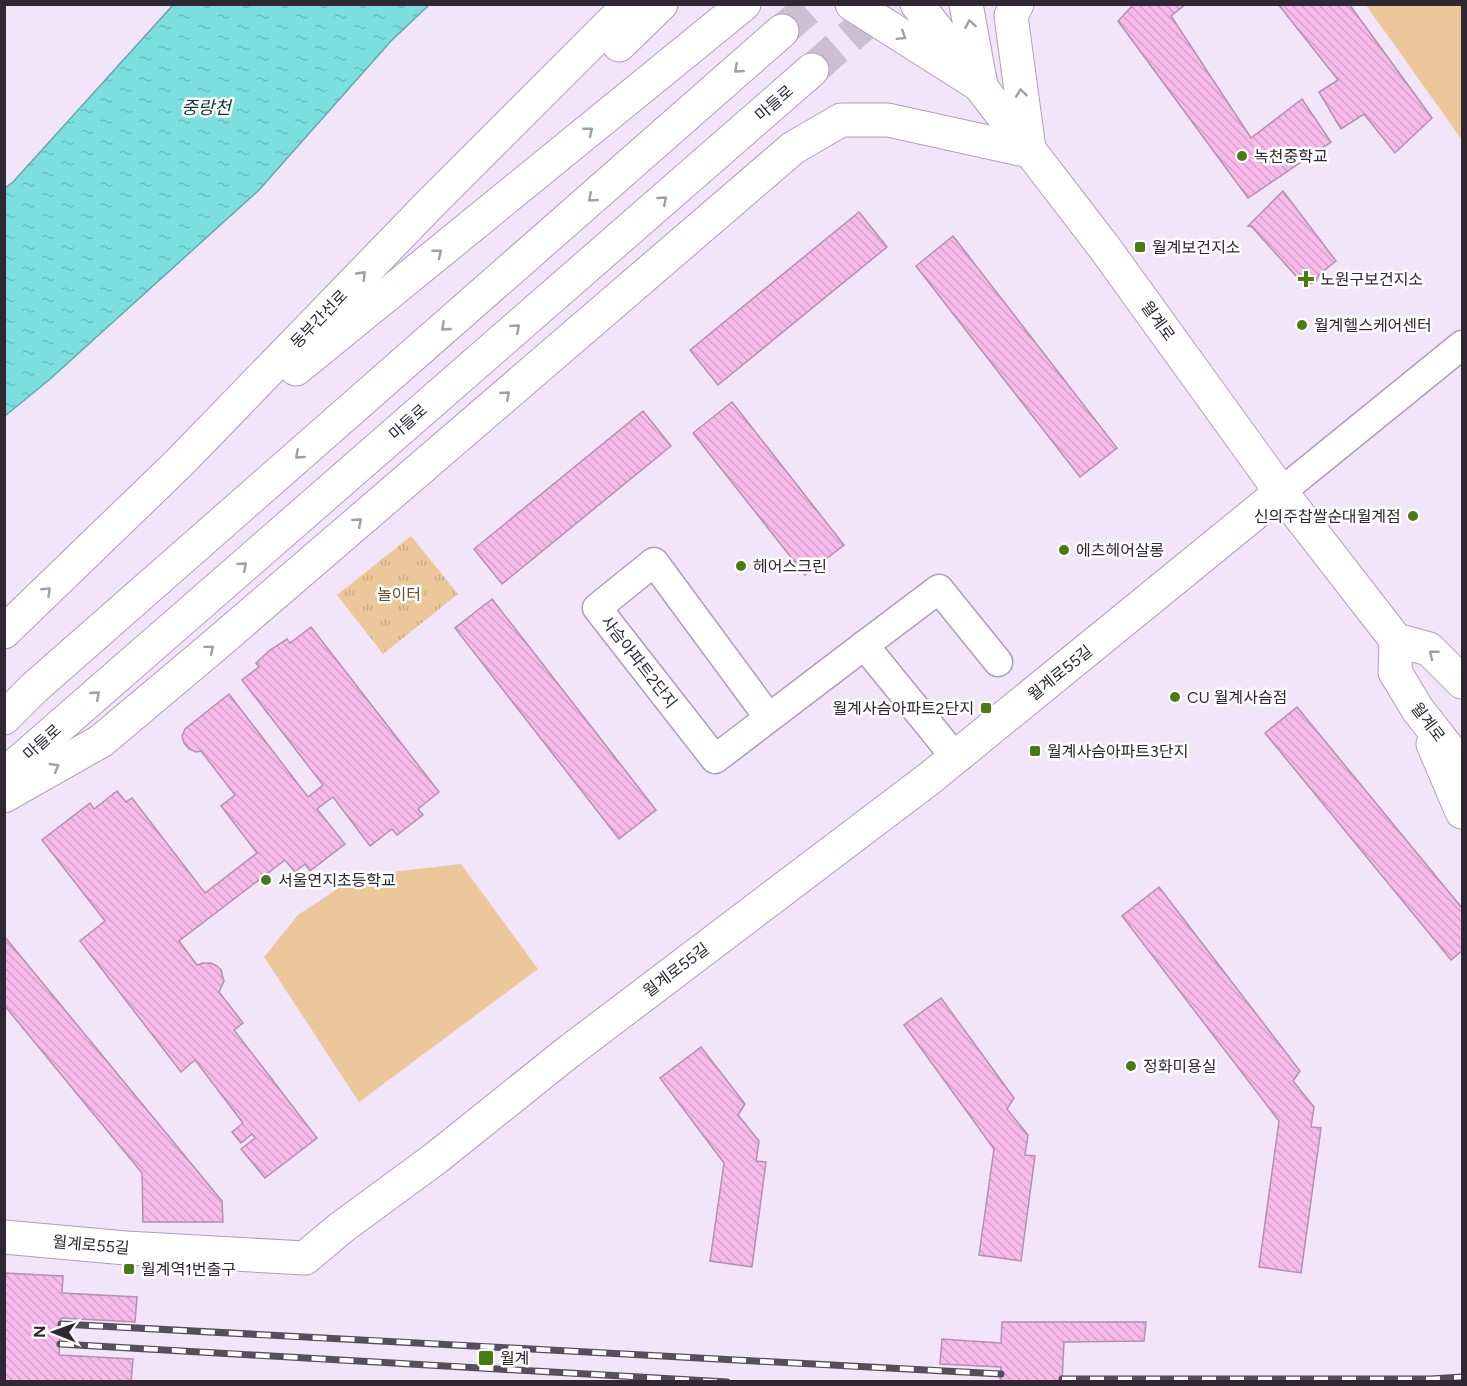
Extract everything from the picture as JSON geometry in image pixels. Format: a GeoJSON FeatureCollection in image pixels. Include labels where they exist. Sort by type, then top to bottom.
{"type":"FeatureCollection","features":[{"type":"Feature","properties":{"kind":"main road","name":"동부간선로"},"geometry":{"type":"LineString","coordinates":[[4,632],[180,462],[430,204],[630,4]]}},
{"type":"Feature","properties":{"kind":"main road"},"geometry":{"type":"LineString","coordinates":[[430,204],[496,162],[662,4]]}},
{"type":"Feature","properties":{"kind":"main road"},"geometry":{"type":"LineString","coordinates":[[180,462],[744,4]]}},
{"type":"Feature","properties":{"kind":"main road"},"geometry":{"type":"LineString","coordinates":[[852,4],[981,86]]}},
{"type":"Feature","properties":{"kind":"main road","name":"월계로"},"geometry":{"type":"LineString","coordinates":[[917,4],[1104,247],[1281,492],[1396,640],[1395,672],[1418,710],[1462,766]]}},
{"type":"Feature","properties":{"kind":"main road"},"geometry":{"type":"LineString","coordinates":[[966,4],[981,86]]}},
{"type":"Feature","properties":{"kind":"main road"},"geometry":{"type":"LineString","coordinates":[[4,796],[101,741],[794,148],[841,120],[888,120],[1029,151],[1011,16],[1017,4]]}},
{"type":"Feature","properties":{"kind":"main road"},"geometry":{"type":"LineString","coordinates":[[4,718],[34,688],[782,31]]}},
{"type":"Feature","properties":{"kind":"main road","name":"마들로"},"geometry":{"type":"LineString","coordinates":[[4,775],[812,70]]}},
{"type":"Feature","properties":{"kind":"main road","name":"월계로55길"},"geometry":{"type":"LineString","coordinates":[[4,1237],[126,1248],[305,1258],[342,1227],[436,1158],[567,1053],[956,758],[1281,492]]}},
{"type":"Feature","properties":{"kind":"main road"},"geometry":{"type":"LineString","coordinates":[[1396,640],[1429,649],[1462,682]]}},
{"type":"Feature","properties":{"kind":"main road"},"geometry":{"type":"LineString","coordinates":[[1418,710],[1462,812]]}},
{"type":"Feature","properties":{"kind":"street"},"geometry":{"type":"LineString","coordinates":[[1281,492],[1462,345]]}},
{"type":"Feature","properties":{"kind":"street","name":"사슴아파트2단지"},"geometry":{"type":"LineString","coordinates":[[769,718],[654,562],[597,608],[715,759],[939,589],[998,662]]}},
{"type":"Feature","properties":{"kind":"street"},"geometry":{"type":"LineString","coordinates":[[864,645],[956,758]]}},
{"type":"Feature","properties":{"kind":"green space"},"geometry":{"type":"Polygon","coordinates":[[[1366,5],[1462,5],[1462,140],[1366,5]]]}},
{"type":"Feature","properties":{"kind":"green space","name":"놀이터"},"geometry":{"type":"Polygon","coordinates":[[[411,536],[458,594],[383,654],[337,595],[411,536]]]}},
{"type":"Feature","properties":{"kind":"green space"},"geometry":{"type":"Polygon","coordinates":[[[461,864],[538,969],[359,1102],[264,957],[298,915],[357,876],[461,864]]]}},
{"type":"Feature","properties":{"kind":"water","name":"중랑천"},"geometry":{"type":"Polygon","coordinates":[[[173,5],[429,5],[391,41],[259,190],[49,380],[5,416],[5,188],[13,182],[173,5]]]}},
{"type":"Feature","properties":{"kind":"building"},"geometry":{"type":"Polygon","coordinates":[[[1134,4],[1186,4],[1171,16],[1251,138],[1302,99],[1331,142],[1248,198],[1118,21],[1134,4]]]}},
{"type":"Feature","properties":{"kind":"building"},"geometry":{"type":"Polygon","coordinates":[[[1278,4],[1349,4],[1432,118],[1395,153],[1364,114],[1341,129],[1319,92],[1338,80],[1278,4]]]}},
{"type":"Feature","properties":{"kind":"building","name":"월계헬스케어센터"},"geometry":{"type":"Polygon","coordinates":[[[1283,191],[1336,261],[1319,275],[1316,281],[1305,286],[1252,227],[1248,226],[1283,191]]]}},
{"type":"Feature","properties":{"kind":"building"},"geometry":{"type":"Polygon","coordinates":[[[859,212],[887,247],[718,385],[690,350],[859,212]]]}},
{"type":"Feature","properties":{"kind":"building"},"geometry":{"type":"Polygon","coordinates":[[[953,236],[1117,448],[1080,477],[916,266],[953,236]]]}},
{"type":"Feature","properties":{"kind":"building"},"geometry":{"type":"Polygon","coordinates":[[[732,402],[844,545],[805,575],[693,433],[732,402]]]}},
{"type":"Feature","properties":{"kind":"building"},"geometry":{"type":"Polygon","coordinates":[[[643,411],[671,446],[502,584],[474,549],[643,411]]]}},
{"type":"Feature","properties":{"kind":"building"},"geometry":{"type":"Polygon","coordinates":[[[492,599],[656,810],[619,839],[455,628],[492,599]]]}},
{"type":"Feature","properties":{"kind":"building"},"geometry":{"type":"Polygon","coordinates":[[[311,627],[439,792],[418,809],[423,815],[397,835],[392,829],[370,846],[333,797],[317,809],[345,844],[310,871],[305,864],[295,872],[285,860],[179,941],[197,965],[211,963],[221,970],[224,981],[219,992],[243,1023],[234,1030],[317,1138],[265,1178],[241,1149],[255,1138],[252,1134],[241,1143],[232,1132],[243,1123],[195,1060],[181,1072],[80,941],[105,921],[42,840],[90,803],[94,809],[117,791],[126,802],[132,798],[205,893],[257,853],[221,806],[235,795],[201,751],[196,752],[189,749],[182,736],[185,729],[229,694],[308,797],[323,785],[242,680],[259,667],[256,663],[270,650],[287,639],[290,643],[311,627]]]}},
{"type":"Feature","properties":{"kind":"building"},"geometry":{"type":"Polygon","coordinates":[[[1297,707],[1462,908],[1462,951],[1451,960],[1265,733],[1297,707]]]}},
{"type":"Feature","properties":{"kind":"building"},"geometry":{"type":"Polygon","coordinates":[[[1159,887],[1300,1071],[1293,1081],[1314,1107],[1311,1127],[1321,1128],[1301,1273],[1259,1267],[1279,1121],[1122,916],[1159,887]]]}},
{"type":"Feature","properties":{"kind":"building"},"geometry":{"type":"Polygon","coordinates":[[[4,936],[222,1201],[223,1222],[143,1222],[142,1173],[4,1005],[4,936]]]}},
{"type":"Feature","properties":{"kind":"building"},"geometry":{"type":"Polygon","coordinates":[[[941,998],[1014,1098],[1007,1109],[1028,1135],[1025,1155],[1035,1156],[1021,1261],[979,1255],[994,1149],[904,1025],[941,998]]]}},
{"type":"Feature","properties":{"kind":"building"},"geometry":{"type":"Polygon","coordinates":[[[701,1047],[745,1104],[738,1115],[759,1141],[756,1161],[766,1162],[752,1267],[710,1261],[724,1163],[660,1078],[701,1047]]]}},
{"type":"Feature","properties":{"kind":"building"},"geometry":{"type":"Polygon","coordinates":[[[4,1273],[63,1276],[62,1293],[137,1297],[135,1322],[61,1318],[59,1355],[133,1359],[131,1382],[4,1382],[4,1273]]]}},
{"type":"Feature","properties":{"kind":"building"},"geometry":{"type":"Polygon","coordinates":[[[1002,1322],[1146,1322],[1144,1341],[1064,1342],[1062,1382],[1000,1382],[1001,1367],[940,1364],[942,1339],[1001,1343],[1002,1322]]]}},
{"type":"Feature","properties":{"kind":"tunnel"},"geometry":{"type":"LineString","coordinates":[[782,31],[813,4]]}},
{"type":"Feature","properties":{"kind":"tunnel"},"geometry":{"type":"LineString","coordinates":[[812,70],[887,4]]}},
{"type":"Feature","properties":{"kind":"railway"},"geometry":{"type":"LineString","coordinates":[[61,1324],[1001,1374]]}},
{"type":"Feature","properties":{"kind":"railway"},"geometry":{"type":"LineString","coordinates":[[60,1344],[727,1382]]}},
{"type":"Feature","properties":{"kind":"railway"},"geometry":{"type":"LineString","coordinates":[[1062,1379],[1431,1379],[1462,1377]]}},
{"type":"Feature","properties":{"kind":"place","name":"녹천중학교"},"geometry":{"type":"Point","coordinates":[1242,156]}},
{"type":"Feature","properties":{"kind":"place","name":"월계보건지소"},"geometry":{"type":"Point","coordinates":[1140,247]}},
{"type":"Feature","properties":{"kind":"place","name":"노원구보건지소"},"geometry":{"type":"Point","coordinates":[1306,279]}},
{"type":"Feature","properties":{"kind":"place","name":"월계헬스케어센터"},"geometry":{"type":"Point","coordinates":[1302,325]}},
{"type":"Feature","properties":{"kind":"place","name":"신의주찹쌀순대월계점"},"geometry":{"type":"Point","coordinates":[1413,516]}},
{"type":"Feature","properties":{"kind":"place","name":"에츠헤어살롱"},"geometry":{"type":"Point","coordinates":[1064,550]}},
{"type":"Feature","properties":{"kind":"place","name":"헤어스크린"},"geometry":{"type":"Point","coordinates":[741,566]}},
{"type":"Feature","properties":{"kind":"place","name":"CU 월계사슴점"},"geometry":{"type":"Point","coordinates":[1175,697]}},
{"type":"Feature","properties":{"kind":"place","name":"월계사슴아파트2단지"},"geometry":{"type":"Point","coordinates":[986,708]}},
{"type":"Feature","properties":{"kind":"place","name":"월계사슴아파트3단지"},"geometry":{"type":"Point","coordinates":[1035,751]}},
{"type":"Feature","properties":{"kind":"place","name":"서울연지초등학교"},"geometry":{"type":"Point","coordinates":[266,880]}},
{"type":"Feature","properties":{"kind":"place","name":"정화미용실"},"geometry":{"type":"Point","coordinates":[1131,1066]}},
{"type":"Feature","properties":{"kind":"place","name":"월계역1번출구"},"geometry":{"type":"Point","coordinates":[129,1269]}},
{"type":"Feature","properties":{"kind":"place","name":"월계"},"geometry":{"type":"Point","coordinates":[486,1358]}}]}
